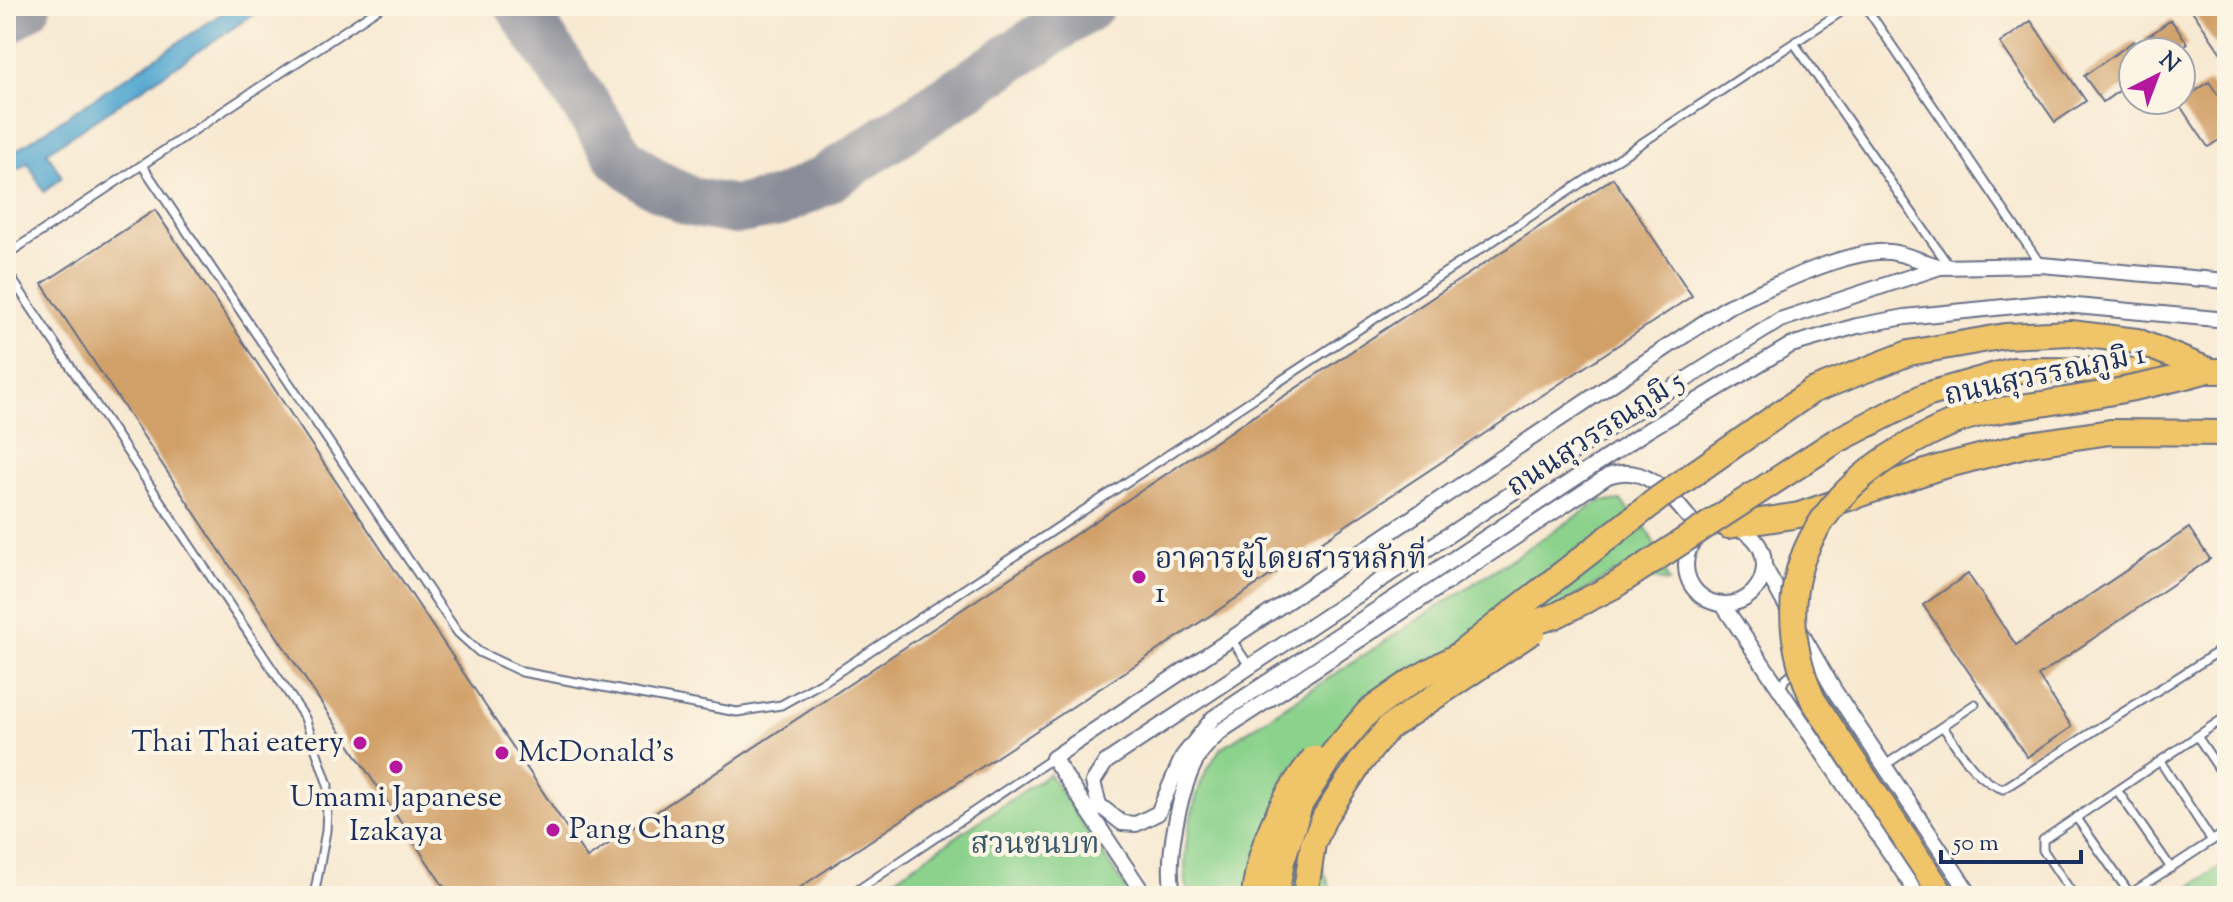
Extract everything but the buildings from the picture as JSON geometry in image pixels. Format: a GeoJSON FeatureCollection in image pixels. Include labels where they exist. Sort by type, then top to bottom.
{"type":"FeatureCollection","features":[{"type":"Feature","properties":{"kind":"highway","name":"ถนนสุวรรณภูมิ 1"},"geometry":{"type":"LineString","coordinates":[[1315,896],[1320,832],[1336,786],[1383,723],[1457,656],[1659,498],[1812,391],[1909,353],[2005,336],[2071,333],[2137,341],[2217,371]]}},
{"type":"Feature","properties":{"kind":"highway","name":"ถนนสุวรรณภูมิ 1"},"geometry":{"type":"LineString","coordinates":[[1305,896],[1313,844],[1325,816],[1388,728],[1555,616],[1614,586],[1836,441],[1926,395],[2013,370],[2217,371]]}},
{"type":"Feature","properties":{"kind":"highway","name":"ถนนสุวรรณภูมิ 1"},"geometry":{"type":"LineString","coordinates":[[1943,896],[1813,700],[1804,678],[1795,596],[1808,540],[1832,504],[1869,470],[1954,422],[2146,388],[2217,371]]}},
{"type":"Feature","properties":{"kind":"highway"},"geometry":{"type":"LineString","coordinates":[[1728,526],[1799,515],[1980,456],[2110,432],[2227,433]]}},
{"type":"Feature","properties":{"kind":"highway","name":"ถนนสุวรรณภูมิ 1"},"geometry":{"type":"LineString","coordinates":[[1254,896],[1260,854],[1293,785],[1354,710],[1379,688],[1456,647],[1555,616]]}},
{"type":"Feature","properties":{"kind":"highway","name":"ถนนสุวรรณภูมิ 1"},"geometry":{"type":"LineString","coordinates":[[1276,896],[1282,861],[1300,805],[1330,757],[1381,701],[1457,656]]}},
{"type":"Feature","properties":{"kind":"street","name":"ถนนสุวรรณภูมิ 5"},"geometry":{"type":"LineString","coordinates":[[1145,896],[1053,758],[1727,307],[1812,270],[1857,257],[1890,252],[1944,266],[2041,265],[2227,281]]}},
{"type":"Feature","properties":{"kind":"street","name":"ถนนสุวรรณภูมิ 5"},"geometry":{"type":"LineString","coordinates":[[1101,829],[1093,782],[1106,762],[1780,320],[1944,266]]}},
{"type":"Feature","properties":{"kind":"street","name":"ถนนสุวรรณภูมิ 5"},"geometry":{"type":"LineString","coordinates":[[1075,791],[1122,823],[1147,821],[1158,813],[1183,756],[1213,718],[1648,430],[1791,345],[1881,321],[1959,309],[2044,303],[2227,320]]}},
{"type":"Feature","properties":{"kind":"street","name":"ถนนสุวรรณภูมิ 5"},"geometry":{"type":"LineString","coordinates":[[1174,896],[1170,865],[1188,777],[1200,753],[1224,729],[1608,476],[1633,471],[1651,478],[1702,533]]}},
{"type":"Feature","properties":{"kind":"street"},"geometry":{"type":"LineString","coordinates":[[1765,568],[1756,591],[1736,604],[1723,605],[1710,602],[1690,583],[1687,556],[1702,533],[1728,526],[1751,535],[1764,555],[1765,568],[1821,667],[1971,896]]}},
{"type":"Feature","properties":{"kind":"street"},"geometry":{"type":"LineString","coordinates":[[1723,605],[1919,896]]}},
{"type":"Feature","properties":{"kind":"lane"},"geometry":{"type":"LineString","coordinates":[[6,255],[382,6]]}},
{"type":"Feature","properties":{"kind":"lane"},"geometry":{"type":"LineString","coordinates":[[142,165],[458,633],[479,652],[522,672],[737,712],[781,705],[826,680],[1850,6]]}},
{"type":"Feature","properties":{"kind":"lane"},"geometry":{"type":"LineString","coordinates":[[1865,6],[2041,265]]}},
{"type":"Feature","properties":{"kind":"lane"},"geometry":{"type":"LineString","coordinates":[[1794,43],[1944,266]]}},
{"type":"Feature","properties":{"kind":"lane"},"geometry":{"type":"LineString","coordinates":[[6,270],[305,718],[328,785],[326,831],[314,896]]}},
{"type":"Feature","properties":{"kind":"lane"},"geometry":{"type":"LineString","coordinates":[[1230,638],[1250,667]]}},
{"type":"Feature","properties":{"kind":"lane"},"geometry":{"type":"LineString","coordinates":[[1943,727],[1977,773],[1990,785],[2003,789],[2227,646]]}},
{"type":"Feature","properties":{"kind":"lane"},"geometry":{"type":"LineString","coordinates":[[1780,691],[1785,679],[1795,669],[1804,665],[1821,667]]}},
{"type":"Feature","properties":{"kind":"lane"},"geometry":{"type":"LineString","coordinates":[[1884,766],[1975,704]]}},
{"type":"Feature","properties":{"kind":"lane"},"geometry":{"type":"LineString","coordinates":[[2074,896],[2041,844],[2076,817],[2227,716]]}},
{"type":"Feature","properties":{"kind":"lane"},"geometry":{"type":"LineString","coordinates":[[2197,736],[2227,781]]}},
{"type":"Feature","properties":{"kind":"lane"},"geometry":{"type":"LineString","coordinates":[[849,896],[1053,758]]}},
{"type":"Feature","properties":{"kind":"lane"},"geometry":{"type":"LineString","coordinates":[[2160,761],[2212,841]]}},
{"type":"Feature","properties":{"kind":"lane"},"geometry":{"type":"LineString","coordinates":[[2117,790],[2171,868]]}},
{"type":"Feature","properties":{"kind":"lane"},"geometry":{"type":"LineString","coordinates":[[2076,817],[2129,895],[2227,831]]}},
{"type":"Feature","properties":{"kind":"lane"},"geometry":{"type":"LineString","coordinates":[[1889,849],[1925,826]]}},
{"type":"Feature","properties":{"kind":"green space"},"geometry":{"type":"Polygon","coordinates":[[[1600,501],[1621,501],[1649,532],[1669,582],[1614,573],[1288,771],[1333,896],[1189,896],[1185,869],[1190,824],[1203,779],[1220,749],[1600,501]]]}},
{"type":"Feature","properties":{"kind":"green space","name":"สวนชนบท"},"geometry":{"type":"Polygon","coordinates":[[[1049,774],[1131,896],[869,896],[1049,774]]]}},
{"type":"Feature","properties":{"kind":"green space"},"geometry":{"type":"Polygon","coordinates":[[[2227,862],[2227,896],[2176,896],[2227,862]]]}},
{"type":"Feature","properties":{"kind":"water"},"geometry":{"type":"Polygon","coordinates":[[[233,6],[266,6],[47,152],[62,177],[44,192],[28,163],[6,177],[6,157],[233,6]]]}},
{"type":"Feature","properties":{"kind":"taxiway"},"geometry":{"type":"LineString","coordinates":[[6,20],[26,6]]}},
{"type":"Feature","properties":{"kind":"taxiway"},"geometry":{"type":"LineString","coordinates":[[520,6],[621,158],[650,181],[691,202],[735,210],[779,202],[825,180],[1089,6]]}},
{"type":"Feature","properties":{"kind":"place","name":"อาคารผู้โดยสารหลักที่ 1"},"geometry":{"type":"Point","coordinates":[1139,577]}},
{"type":"Feature","properties":{"kind":"place","name":"Thai Thai eatery"},"geometry":{"type":"Point","coordinates":[360,743]}},
{"type":"Feature","properties":{"kind":"place","name":"McDonald's"},"geometry":{"type":"Point","coordinates":[502,753]}},
{"type":"Feature","properties":{"kind":"place","name":"Umami Japanese Izakaya"},"geometry":{"type":"Point","coordinates":[396,767]}},
{"type":"Feature","properties":{"kind":"place","name":"Pang Chang"},"geometry":{"type":"Point","coordinates":[553,830]}}]}
